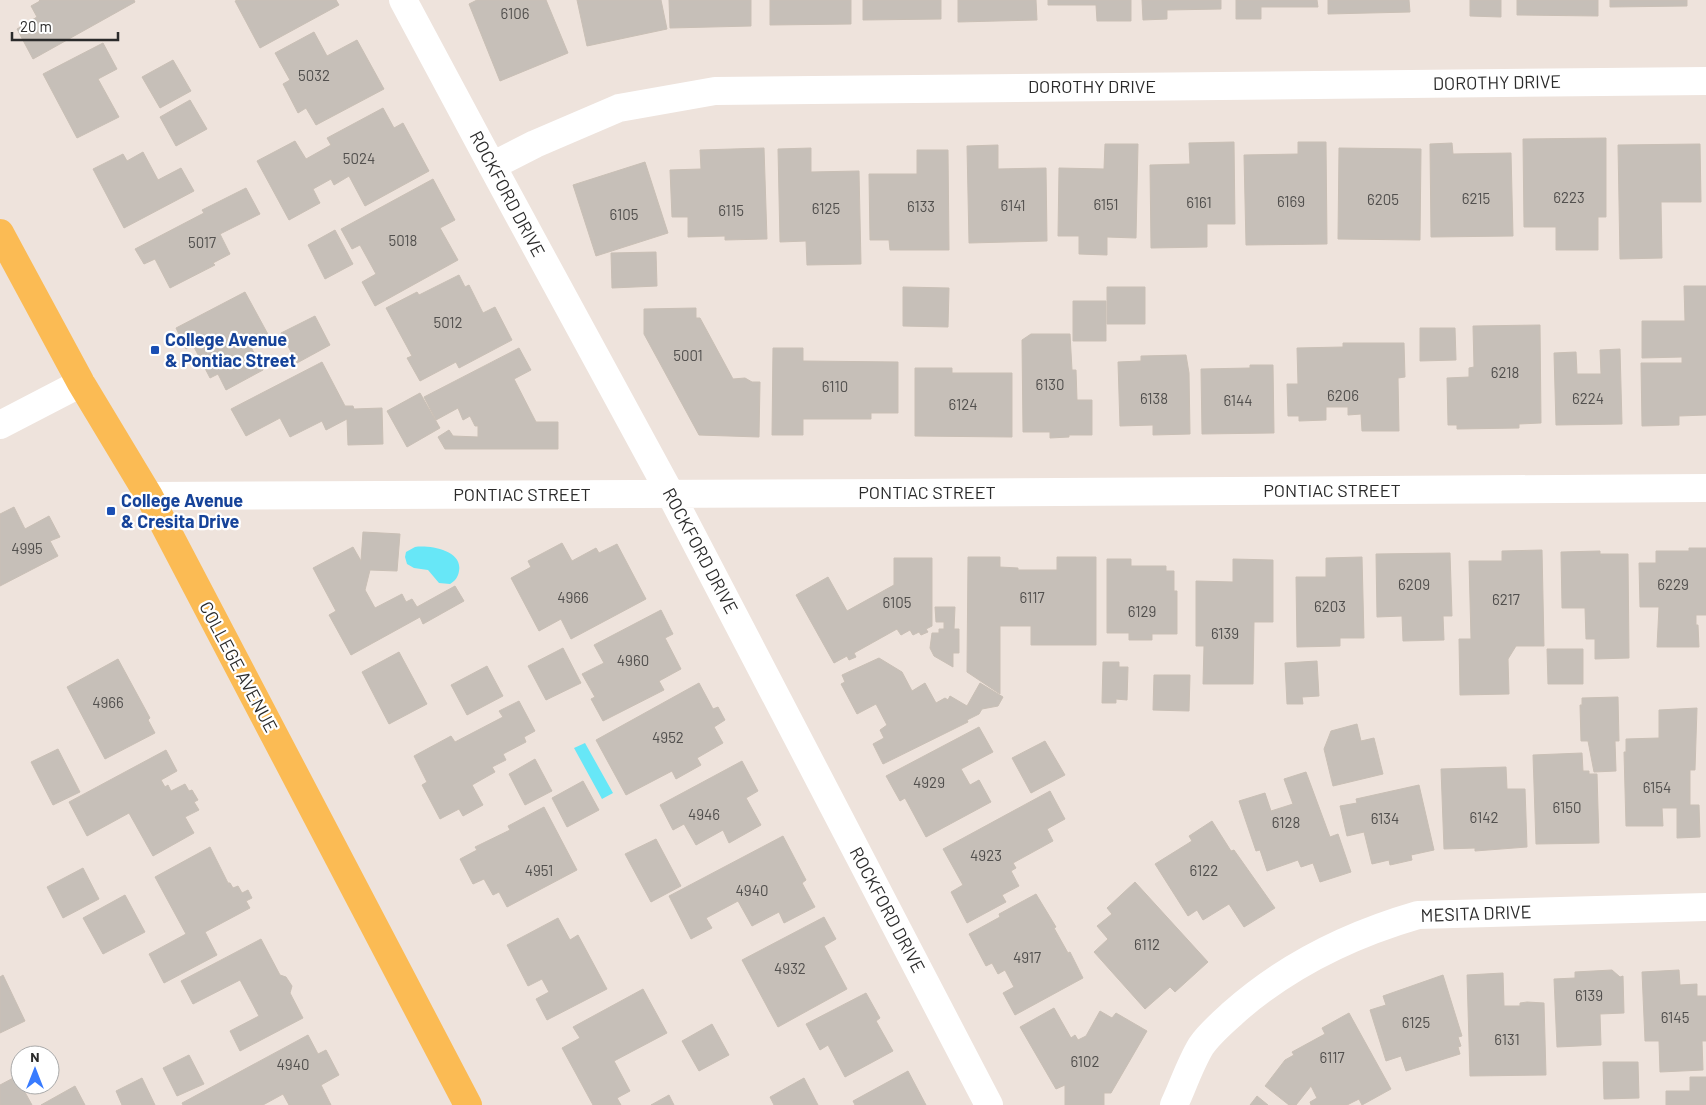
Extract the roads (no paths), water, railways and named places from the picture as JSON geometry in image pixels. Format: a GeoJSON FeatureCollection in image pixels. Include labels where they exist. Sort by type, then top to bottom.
{"type":"FeatureCollection","features":[{"type":"Feature","properties":{"kind":"main road","name":"COLLEGE AVENUE"},"geometry":{"type":"LineString","coordinates":[[0,233],[81,383],[149,496],[468,1105]]}},
{"type":"Feature","properties":{"kind":"street","name":"ROCKFORD DRIVE"},"geometry":{"type":"LineString","coordinates":[[404,0],[670,495],[989,1105]]}},
{"type":"Feature","properties":{"kind":"street","name":"DOROTHY DRIVE"},"geometry":{"type":"LineString","coordinates":[[492,166],[535,144],[619,108],[715,91],[1706,81]]}},
{"type":"Feature","properties":{"kind":"street"},"geometry":{"type":"LineString","coordinates":[[0,425],[81,383]]}},
{"type":"Feature","properties":{"kind":"street","name":"PONTIAC STREET"},"geometry":{"type":"LineString","coordinates":[[149,496],[670,495],[1706,488]]}},
{"type":"Feature","properties":{"kind":"street","name":"MESITA DRIVE"},"geometry":{"type":"LineString","coordinates":[[1174,1105],[1202,1045],[1252,996],[1313,956],[1346,939],[1382,925],[1418,915],[1706,907]]}},
{"type":"Feature","properties":{"kind":"water"},"geometry":{"type":"Polygon","coordinates":[[[415,547],[444,550],[456,558],[459,564],[459,573],[455,580],[450,584],[439,583],[428,570],[414,568],[407,564],[406,552],[415,547]]]}},
{"type":"Feature","properties":{"kind":"water"},"geometry":{"type":"Polygon","coordinates":[[[585,743],[613,793],[602,799],[574,748],[585,743]]]}},
{"type":"Feature","properties":{"kind":"place","name":"College Avenue & Pontiac Street"},"geometry":{"type":"Point","coordinates":[155,350]}},
{"type":"Feature","properties":{"kind":"place","name":"College Avenue & Cresita Drive"},"geometry":{"type":"Point","coordinates":[111,511]}}]}
